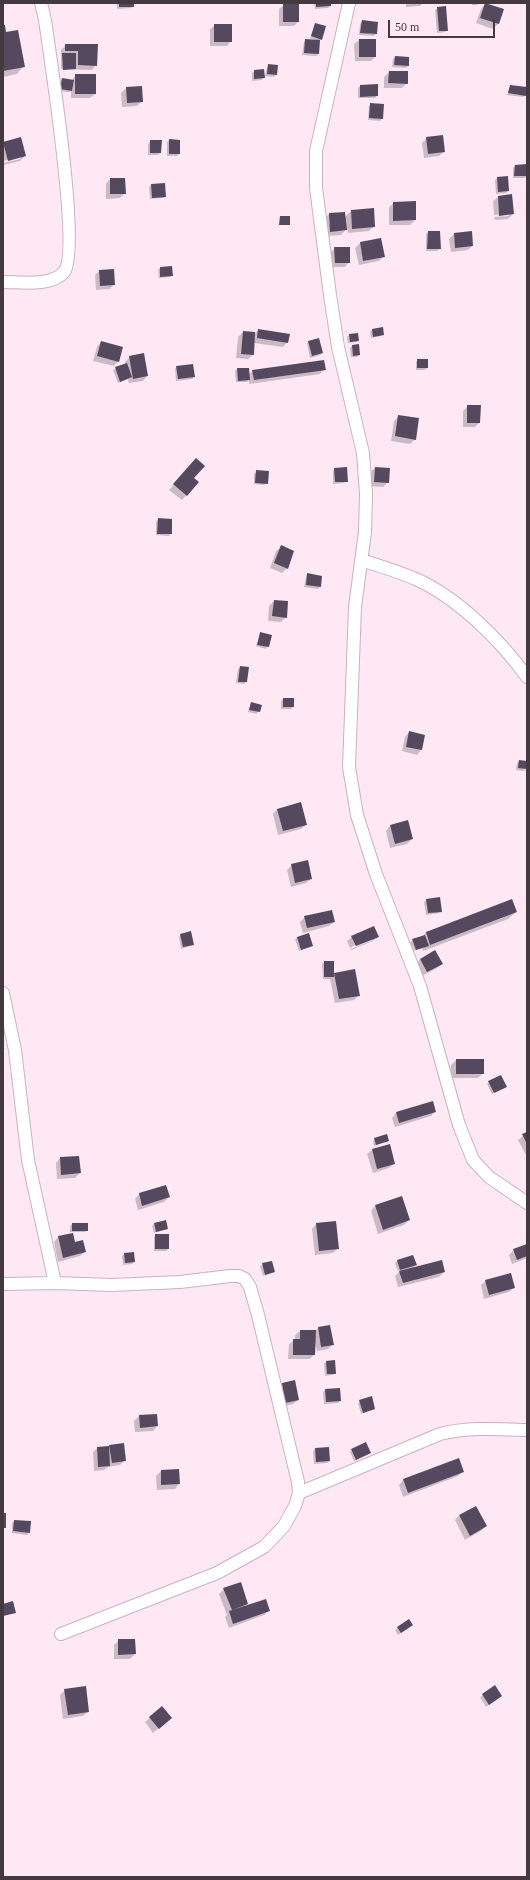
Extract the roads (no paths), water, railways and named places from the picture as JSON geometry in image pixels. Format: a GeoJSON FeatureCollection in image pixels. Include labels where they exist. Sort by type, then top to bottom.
{"type":"FeatureCollection","features":[{"type":"Feature","properties":{"kind":"street"},"geometry":{"type":"LineString","coordinates":[[6,283],[40,282],[57,278],[65,271],[68,259],[69,241],[65,171],[45,20],[41,3]]}},
{"type":"Feature","properties":{"kind":"street"},"geometry":{"type":"LineString","coordinates":[[349,3],[316,151],[316,188],[338,347],[363,453],[366,494],[365,532],[355,607],[349,721],[349,767],[357,815],[376,874],[420,986],[459,1126],[473,1160],[489,1177],[527,1203]]}},
{"type":"Feature","properties":{"kind":"street"},"geometry":{"type":"LineString","coordinates":[[361,560],[419,580],[451,600],[485,629],[527,677]]}},
{"type":"Feature","properties":{"kind":"street"},"geometry":{"type":"LineString","coordinates":[[3,993],[15,1050],[28,1160],[55,1283]]}},
{"type":"Feature","properties":{"kind":"street"},"geometry":{"type":"LineString","coordinates":[[3,1284],[55,1283],[112,1285],[180,1282],[230,1276],[239,1276],[245,1279],[250,1286],[258,1315],[281,1415],[295,1465],[299,1493],[295,1506],[284,1526],[264,1547],[216,1573],[61,1634]]}},
{"type":"Feature","properties":{"kind":"street"},"geometry":{"type":"LineString","coordinates":[[299,1493],[440,1434],[462,1429],[527,1430]]}}]}
